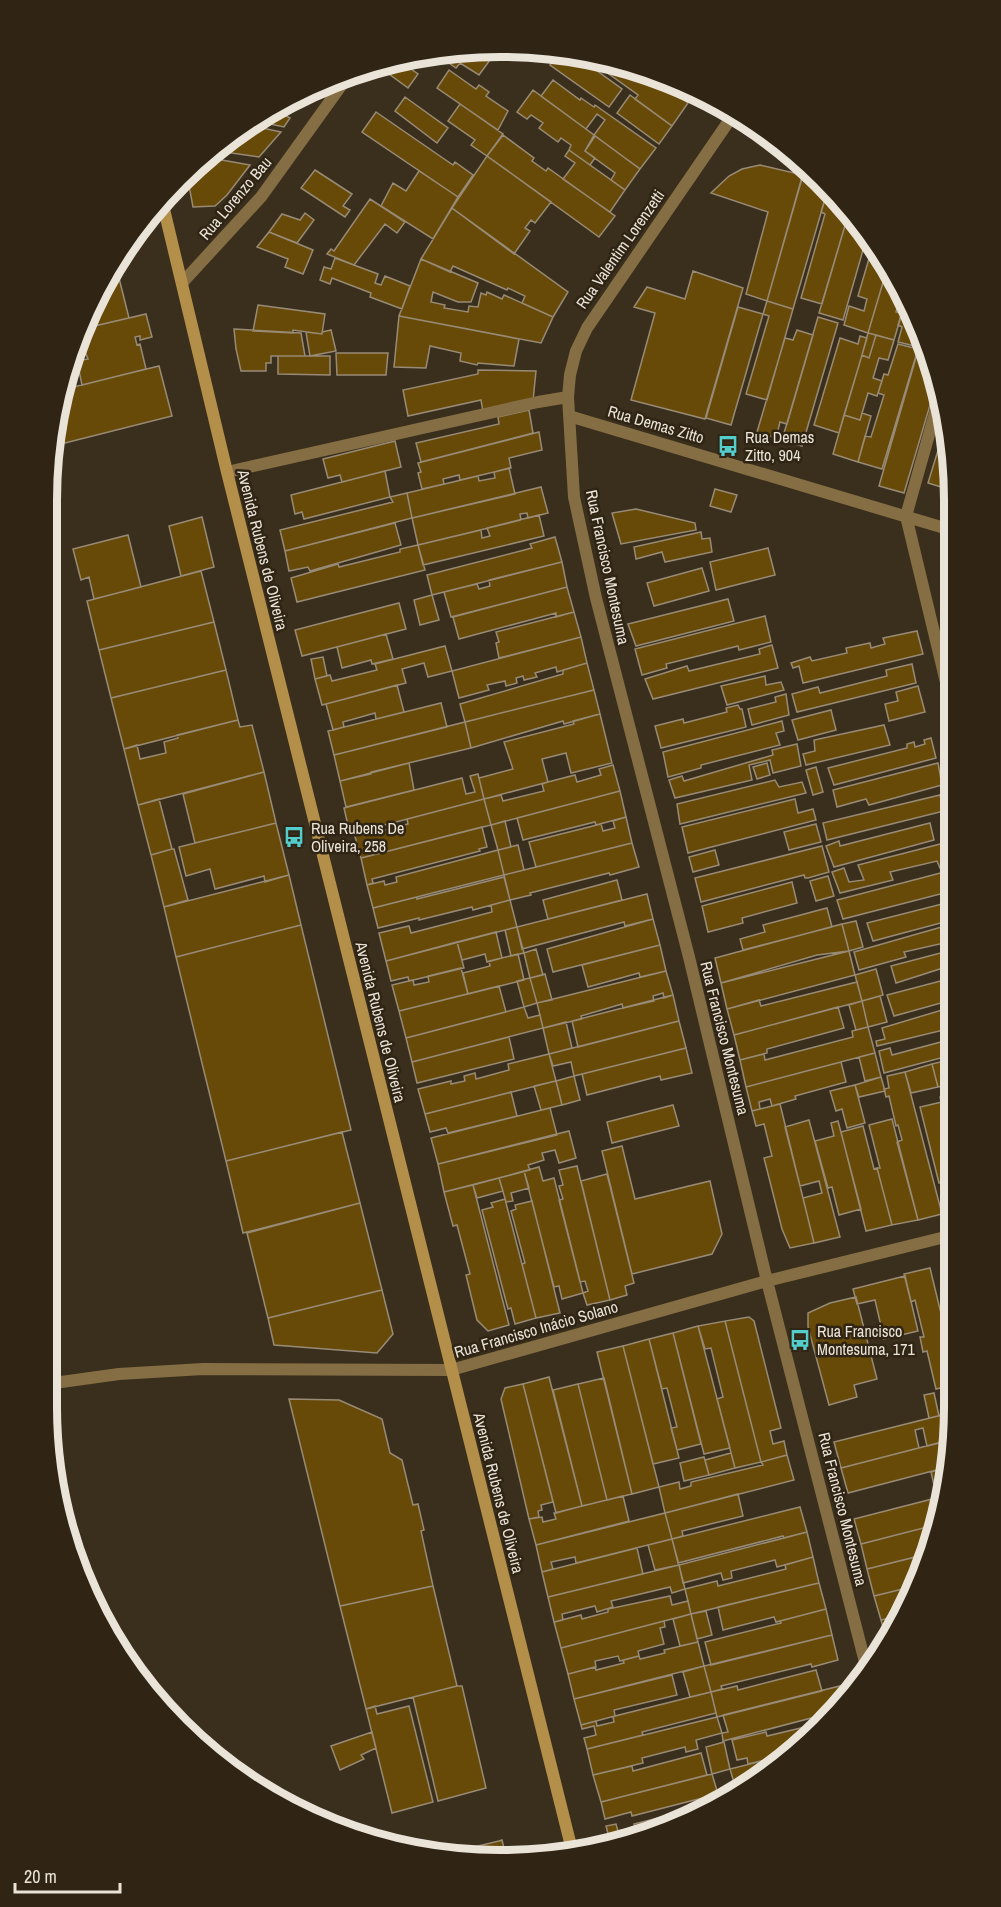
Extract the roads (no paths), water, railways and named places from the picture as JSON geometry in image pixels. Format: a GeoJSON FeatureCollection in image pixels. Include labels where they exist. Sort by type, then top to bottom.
{"type":"FeatureCollection","features":[{"type":"Feature","properties":{"kind":"main road","name":"Avenida Rubens de Oliveira"},"geometry":{"type":"LineString","coordinates":[[164,211],[227,472],[570,1844]]}},
{"type":"Feature","properties":{"kind":"street","name":"Rua Lorenzo Bau"},"geometry":{"type":"LineString","coordinates":[[182,283],[261,196],[339,88]]}},
{"type":"Feature","properties":{"kind":"street","name":"Rua Valentim Lorenzetti"},"geometry":{"type":"LineString","coordinates":[[569,416],[570,375],[576,351],[587,328],[731,122]]}},
{"type":"Feature","properties":{"kind":"street"},"geometry":{"type":"LineString","coordinates":[[227,472],[568,397]]}},
{"type":"Feature","properties":{"kind":"street"},"geometry":{"type":"LineString","coordinates":[[935,414],[906,516],[944,674]]}},
{"type":"Feature","properties":{"kind":"street","name":"Rua Demas Zitto"},"geometry":{"type":"LineString","coordinates":[[569,416],[944,528]]}},
{"type":"Feature","properties":{"kind":"street","name":"Rua Francisco Montesuma"},"geometry":{"type":"LineString","coordinates":[[569,416],[574,496],[596,598],[689,957],[767,1281],[864,1659]]}},
{"type":"Feature","properties":{"kind":"street","name":"Rua Francisco Inácio Solano"},"geometry":{"type":"LineString","coordinates":[[57,1382],[119,1374],[203,1369],[451,1370],[767,1281],[944,1238]]}},
{"type":"Feature","properties":{"kind":"place","name":"Rua Demas Zitto, 904"},"geometry":{"type":"Point","coordinates":[728,446]}},
{"type":"Feature","properties":{"kind":"place","name":"Rua Rubens De Oliveira, 258"},"geometry":{"type":"Point","coordinates":[294,837]}},
{"type":"Feature","properties":{"kind":"place","name":"Rua Francisco Montesuma, 171"},"geometry":{"type":"Point","coordinates":[800,1340]}}]}
